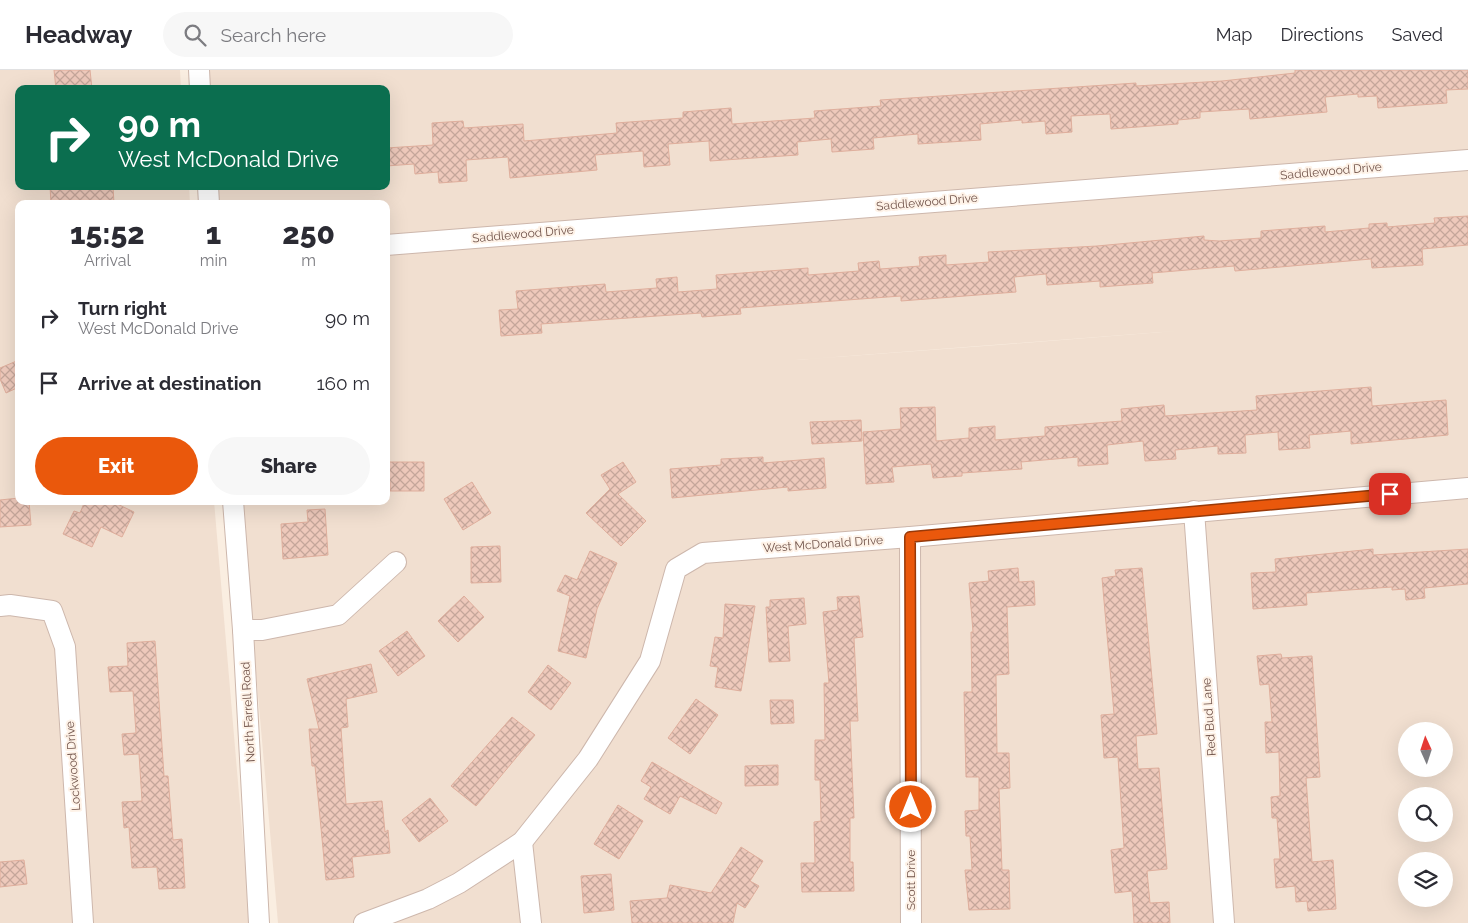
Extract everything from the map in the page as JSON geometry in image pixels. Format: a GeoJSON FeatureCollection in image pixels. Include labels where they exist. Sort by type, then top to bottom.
{"type":"FeatureCollection","features":[{"type":"Feature","properties":{"kind":"street"},"geometry":{"type":"LineString","coordinates":[[199,70],[200,85]]}},
{"type":"Feature","properties":{"kind":"street","name":"Saddlewood Drive"},"geometry":{"type":"LineString","coordinates":[[390,245],[1468,160]]}},
{"type":"Feature","properties":{"kind":"street","name":"West McDonald Drive"},"geometry":{"type":"LineString","coordinates":[[364,923],[428,899],[459,883],[522,842],[588,759],[650,661],[676,569],[703,553],[910,537],[1194,510],[1468,488]]}},
{"type":"Feature","properties":{"kind":"street","name":"North Farrell Road"},"geometry":{"type":"LineString","coordinates":[[233,505],[243,630],[259,923]]}},
{"type":"Feature","properties":{"kind":"street","name":"Red Bud Lane"},"geometry":{"type":"LineString","coordinates":[[1194,510],[1224,923]]}},
{"type":"Feature","properties":{"kind":"street","name":"Scott Drive"},"geometry":{"type":"LineString","coordinates":[[910,537],[911,923]]}},
{"type":"Feature","properties":{"kind":"street"},"geometry":{"type":"LineString","coordinates":[[243,630],[262,630],[338,614],[396,562]]}},
{"type":"Feature","properties":{"kind":"street","name":"Lockwood Drive"},"geometry":{"type":"LineString","coordinates":[[0,606],[10,605],[52,610],[66,647],[83,923]]}},
{"type":"Feature","properties":{"kind":"street"},"geometry":{"type":"LineString","coordinates":[[522,842],[531,923]]}},
{"type":"Feature","properties":{"kind":"shaded area"},"geometry":{"type":"Polygon","coordinates":[[[0,70],[180,70],[181,85],[15,85],[15,190],[189,190],[190,200],[15,200],[15,505],[214,505],[250,923],[0,923],[0,70]]]}},
{"type":"Feature","properties":{"kind":"shaded area"},"geometry":{"type":"Polygon","coordinates":[[[207,70],[1468,70],[1468,923],[278,923],[241,505],[390,505],[390,200],[218,200],[216,190],[390,190],[390,85],[209,85],[207,70]],[[1188,330],[796,360],[1024,343],[1188,330]]]}},
{"type":"Feature","properties":{"kind":"building"},"geometry":{"type":"Polygon","coordinates":[[[54,70],[90,70],[92,85],[56,85],[54,70]]]}},
{"type":"Feature","properties":{"kind":"building"},"geometry":{"type":"Polygon","coordinates":[[[1295,70],[1468,70],[1468,89],[1446,90],[1447,103],[1378,108],[1377,96],[1358,97],[1358,94],[1325,97],[1327,112],[1250,119],[1249,109],[1200,112],[1200,118],[1178,120],[1178,124],[1111,129],[1110,114],[1071,116],[1072,132],[1046,134],[1045,121],[1022,123],[1022,120],[980,124],[981,140],[918,144],[918,134],[873,138],[874,149],[832,152],[831,139],[797,142],[798,155],[710,161],[709,141],[668,144],[670,165],[644,167],[643,151],[595,155],[597,170],[510,178],[508,157],[466,160],[467,181],[439,183],[438,172],[415,174],[414,164],[390,166],[390,148],[433,145],[432,123],[463,121],[464,128],[523,124],[524,141],[617,133],[616,123],[683,118],[683,112],[731,108],[732,124],[815,118],[814,111],[881,106],[880,100],[1136,83],[1136,86],[1222,81],[1295,73],[1295,70]]]}},
{"type":"Feature","properties":{"kind":"building"},"geometry":{"type":"Polygon","coordinates":[[[50,190],[113,190],[114,200],[51,200],[50,190]]]}},
{"type":"Feature","properties":{"kind":"building"},"geometry":{"type":"Polygon","coordinates":[[[1468,216],[1468,245],[1422,249],[1423,265],[1372,268],[1371,259],[1235,271],[1234,266],[1152,273],[1153,283],[1100,287],[1100,281],[1047,285],[1046,274],[1014,277],[1016,292],[901,301],[901,296],[740,308],[741,314],[702,317],[701,313],[541,324],[542,333],[501,336],[499,310],[518,309],[516,291],[605,284],[606,292],[657,288],[656,279],[677,277],[678,292],[717,289],[716,275],[808,268],[808,275],[859,271],[858,263],[879,261],[880,269],[920,266],[919,257],[946,255],[946,265],[989,262],[988,252],[1097,246],[1204,236],[1204,240],[1219,241],[1261,238],[1261,231],[1325,226],[1325,232],[1369,228],[1369,224],[1387,223],[1387,227],[1435,223],[1434,218],[1468,216]]]}},
{"type":"Feature","properties":{"kind":"building"},"geometry":{"type":"Polygon","coordinates":[[[15,362],[15,389],[6,393],[0,379],[0,368],[15,362]]]}},
{"type":"Feature","properties":{"kind":"building"},"geometry":{"type":"Polygon","coordinates":[[[1371,387],[1372,406],[1446,400],[1448,435],[1351,444],[1351,431],[1309,435],[1310,448],[1279,450],[1278,432],[1245,435],[1246,453],[1218,454],[1218,446],[1175,450],[1176,459],[1145,461],[1143,441],[1107,445],[1108,464],[1078,466],[1078,457],[1021,462],[1022,469],[962,473],[962,476],[933,478],[931,464],[892,467],[894,482],[866,484],[863,432],[901,429],[900,408],[935,407],[936,441],[969,438],[969,428],[995,426],[995,440],[1045,436],[1045,427],[1122,421],[1121,409],[1164,405],[1165,416],[1257,410],[1256,396],[1371,387]]]}},
{"type":"Feature","properties":{"kind":"building"},"geometry":{"type":"Polygon","coordinates":[[[861,420],[862,441],[812,444],[810,422],[861,420]]]}},
{"type":"Feature","properties":{"kind":"building"},"geometry":{"type":"Polygon","coordinates":[[[763,457],[763,463],[824,458],[826,488],[788,491],[788,487],[672,498],[670,469],[721,465],[721,459],[763,457]]]}},
{"type":"Feature","properties":{"kind":"building"},"geometry":{"type":"Polygon","coordinates":[[[390,462],[424,462],[424,491],[390,491],[390,462]]]}},
{"type":"Feature","properties":{"kind":"building"},"geometry":{"type":"Polygon","coordinates":[[[623,462],[636,482],[618,494],[646,521],[621,546],[586,513],[610,489],[601,475],[623,462]]]}},
{"type":"Feature","properties":{"kind":"building"},"geometry":{"type":"Polygon","coordinates":[[[472,482],[491,513],[463,530],[444,499],[472,482]]]}},
{"type":"Feature","properties":{"kind":"building"},"geometry":{"type":"Polygon","coordinates":[[[15,498],[15,505],[29,505],[31,525],[0,527],[0,500],[15,498]]]}},
{"type":"Feature","properties":{"kind":"building"},"geometry":{"type":"Polygon","coordinates":[[[83,505],[119,505],[134,512],[122,537],[101,527],[92,547],[63,534],[74,511],[80,513],[83,505]]]}},
{"type":"Feature","properties":{"kind":"building"},"geometry":{"type":"Polygon","coordinates":[[[325,509],[328,555],[283,559],[281,524],[308,522],[307,510],[325,509]]]}},
{"type":"Feature","properties":{"kind":"building"},"geometry":{"type":"Polygon","coordinates":[[[500,546],[501,582],[471,583],[471,547],[500,546]]]}},
{"type":"Feature","properties":{"kind":"building"},"geometry":{"type":"Polygon","coordinates":[[[1373,549],[1373,555],[1468,549],[1468,584],[1424,588],[1425,598],[1406,600],[1405,589],[1392,590],[1392,587],[1306,593],[1307,605],[1253,609],[1251,573],[1276,572],[1275,559],[1373,549]]]}},
{"type":"Feature","properties":{"kind":"building"},"geometry":{"type":"Polygon","coordinates":[[[590,551],[617,563],[597,609],[586,658],[558,651],[570,596],[557,591],[565,575],[577,580],[590,551]]]}},
{"type":"Feature","properties":{"kind":"building"},"geometry":{"type":"Polygon","coordinates":[[[1018,568],[1019,582],[1034,581],[1035,605],[1007,607],[1009,674],[996,675],[997,753],[1009,753],[1010,788],[999,789],[1002,870],[1009,870],[1010,909],[969,910],[965,870],[972,870],[970,836],[966,836],[965,811],[979,810],[979,777],[966,777],[964,692],[972,692],[971,632],[973,632],[969,583],[989,581],[988,571],[1018,568]]]}},
{"type":"Feature","properties":{"kind":"building"},"geometry":{"type":"Polygon","coordinates":[[[1142,568],[1157,734],[1136,736],[1138,769],[1159,768],[1167,869],[1147,871],[1150,903],[1169,902],[1170,923],[1134,923],[1132,891],[1115,893],[1111,850],[1124,848],[1118,757],[1104,758],[1101,715],[1114,714],[1102,578],[1116,576],[1115,570],[1142,568]]]}},
{"type":"Feature","properties":{"kind":"building"},"geometry":{"type":"Polygon","coordinates":[[[464,596],[484,617],[458,642],[438,621],[464,596]]]}},
{"type":"Feature","properties":{"kind":"building"},"geometry":{"type":"Polygon","coordinates":[[[859,596],[863,637],[854,638],[858,721],[850,721],[854,818],[850,818],[850,862],[853,862],[854,891],[802,892],[801,863],[815,863],[814,822],[821,821],[820,780],[815,780],[815,740],[825,740],[824,683],[829,683],[823,612],[838,610],[837,597],[859,596]]]}},
{"type":"Feature","properties":{"kind":"building"},"geometry":{"type":"Polygon","coordinates":[[[804,598],[806,624],[788,626],[790,661],[769,662],[766,607],[770,607],[770,600],[804,598]]]}},
{"type":"Feature","properties":{"kind":"building"},"geometry":{"type":"Polygon","coordinates":[[[725,604],[755,606],[741,691],[715,687],[718,667],[710,666],[715,637],[723,638],[725,604]]]}},
{"type":"Feature","properties":{"kind":"building"},"geometry":{"type":"Polygon","coordinates":[[[407,631],[425,656],[398,676],[379,651],[407,631]]]}},
{"type":"Feature","properties":{"kind":"building"},"geometry":{"type":"Polygon","coordinates":[[[155,641],[164,776],[168,776],[173,840],[182,839],[185,888],[159,889],[157,867],[132,868],[129,827],[124,828],[122,802],[142,801],[139,754],[124,755],[122,734],[136,733],[133,691],[110,692],[108,667],[128,666],[127,643],[155,641]]]}},
{"type":"Feature","properties":{"kind":"building"},"geometry":{"type":"Polygon","coordinates":[[[1281,654],[1282,658],[1312,656],[1320,777],[1306,778],[1312,862],[1333,860],[1336,909],[1308,911],[1307,901],[1296,902],[1295,886],[1276,888],[1274,859],[1280,859],[1277,818],[1272,818],[1271,797],[1280,796],[1279,752],[1266,753],[1265,722],[1272,722],[1269,684],[1260,685],[1257,656],[1281,654]]]}},
{"type":"Feature","properties":{"kind":"building"},"geometry":{"type":"Polygon","coordinates":[[[371,664],[377,692],[346,699],[348,727],[341,728],[346,804],[382,801],[385,832],[388,830],[390,853],[352,857],[354,877],[326,880],[315,766],[312,766],[309,729],[319,729],[307,679],[371,664]]]}},
{"type":"Feature","properties":{"kind":"building"},"geometry":{"type":"Polygon","coordinates":[[[548,665],[571,683],[551,710],[528,692],[548,665]]]}},
{"type":"Feature","properties":{"kind":"building"},"geometry":{"type":"Polygon","coordinates":[[[696,699],[718,715],[690,754],[668,738],[696,699]]]}},
{"type":"Feature","properties":{"kind":"building"},"geometry":{"type":"Polygon","coordinates":[[[770,700],[793,700],[794,723],[771,724],[770,700]]]}},
{"type":"Feature","properties":{"kind":"building"},"geometry":{"type":"Polygon","coordinates":[[[512,717],[535,735],[476,806],[451,786],[512,717]]]}},
{"type":"Feature","properties":{"kind":"building"},"geometry":{"type":"Polygon","coordinates":[[[652,762],[722,803],[716,814],[680,796],[670,814],[644,799],[651,787],[641,781],[652,762]]]}},
{"type":"Feature","properties":{"kind":"building"},"geometry":{"type":"Polygon","coordinates":[[[778,765],[778,785],[745,786],[745,766],[778,765]]]}},
{"type":"Feature","properties":{"kind":"building"},"geometry":{"type":"Polygon","coordinates":[[[430,798],[448,821],[419,842],[402,820],[430,798]]]}},
{"type":"Feature","properties":{"kind":"building"},"geometry":{"type":"Polygon","coordinates":[[[618,805],[643,821],[619,859],[594,844],[618,805]]]}},
{"type":"Feature","properties":{"kind":"building"},"geometry":{"type":"Polygon","coordinates":[[[741,847],[763,861],[750,881],[759,886],[745,908],[737,903],[733,923],[632,923],[630,901],[667,898],[670,885],[711,893],[741,847]]]}},
{"type":"Feature","properties":{"kind":"building"},"geometry":{"type":"Polygon","coordinates":[[[24,860],[27,884],[0,887],[0,862],[24,860]]]}},
{"type":"Feature","properties":{"kind":"building"},"geometry":{"type":"Polygon","coordinates":[[[611,874],[614,910],[584,913],[581,876],[611,874]]]}},
{"type":"Feature","properties":{"kind":"route"},"geometry":{"type":"LineString","coordinates":[[911,807],[910,537],[1194,510],[1390,494]]}}]}
